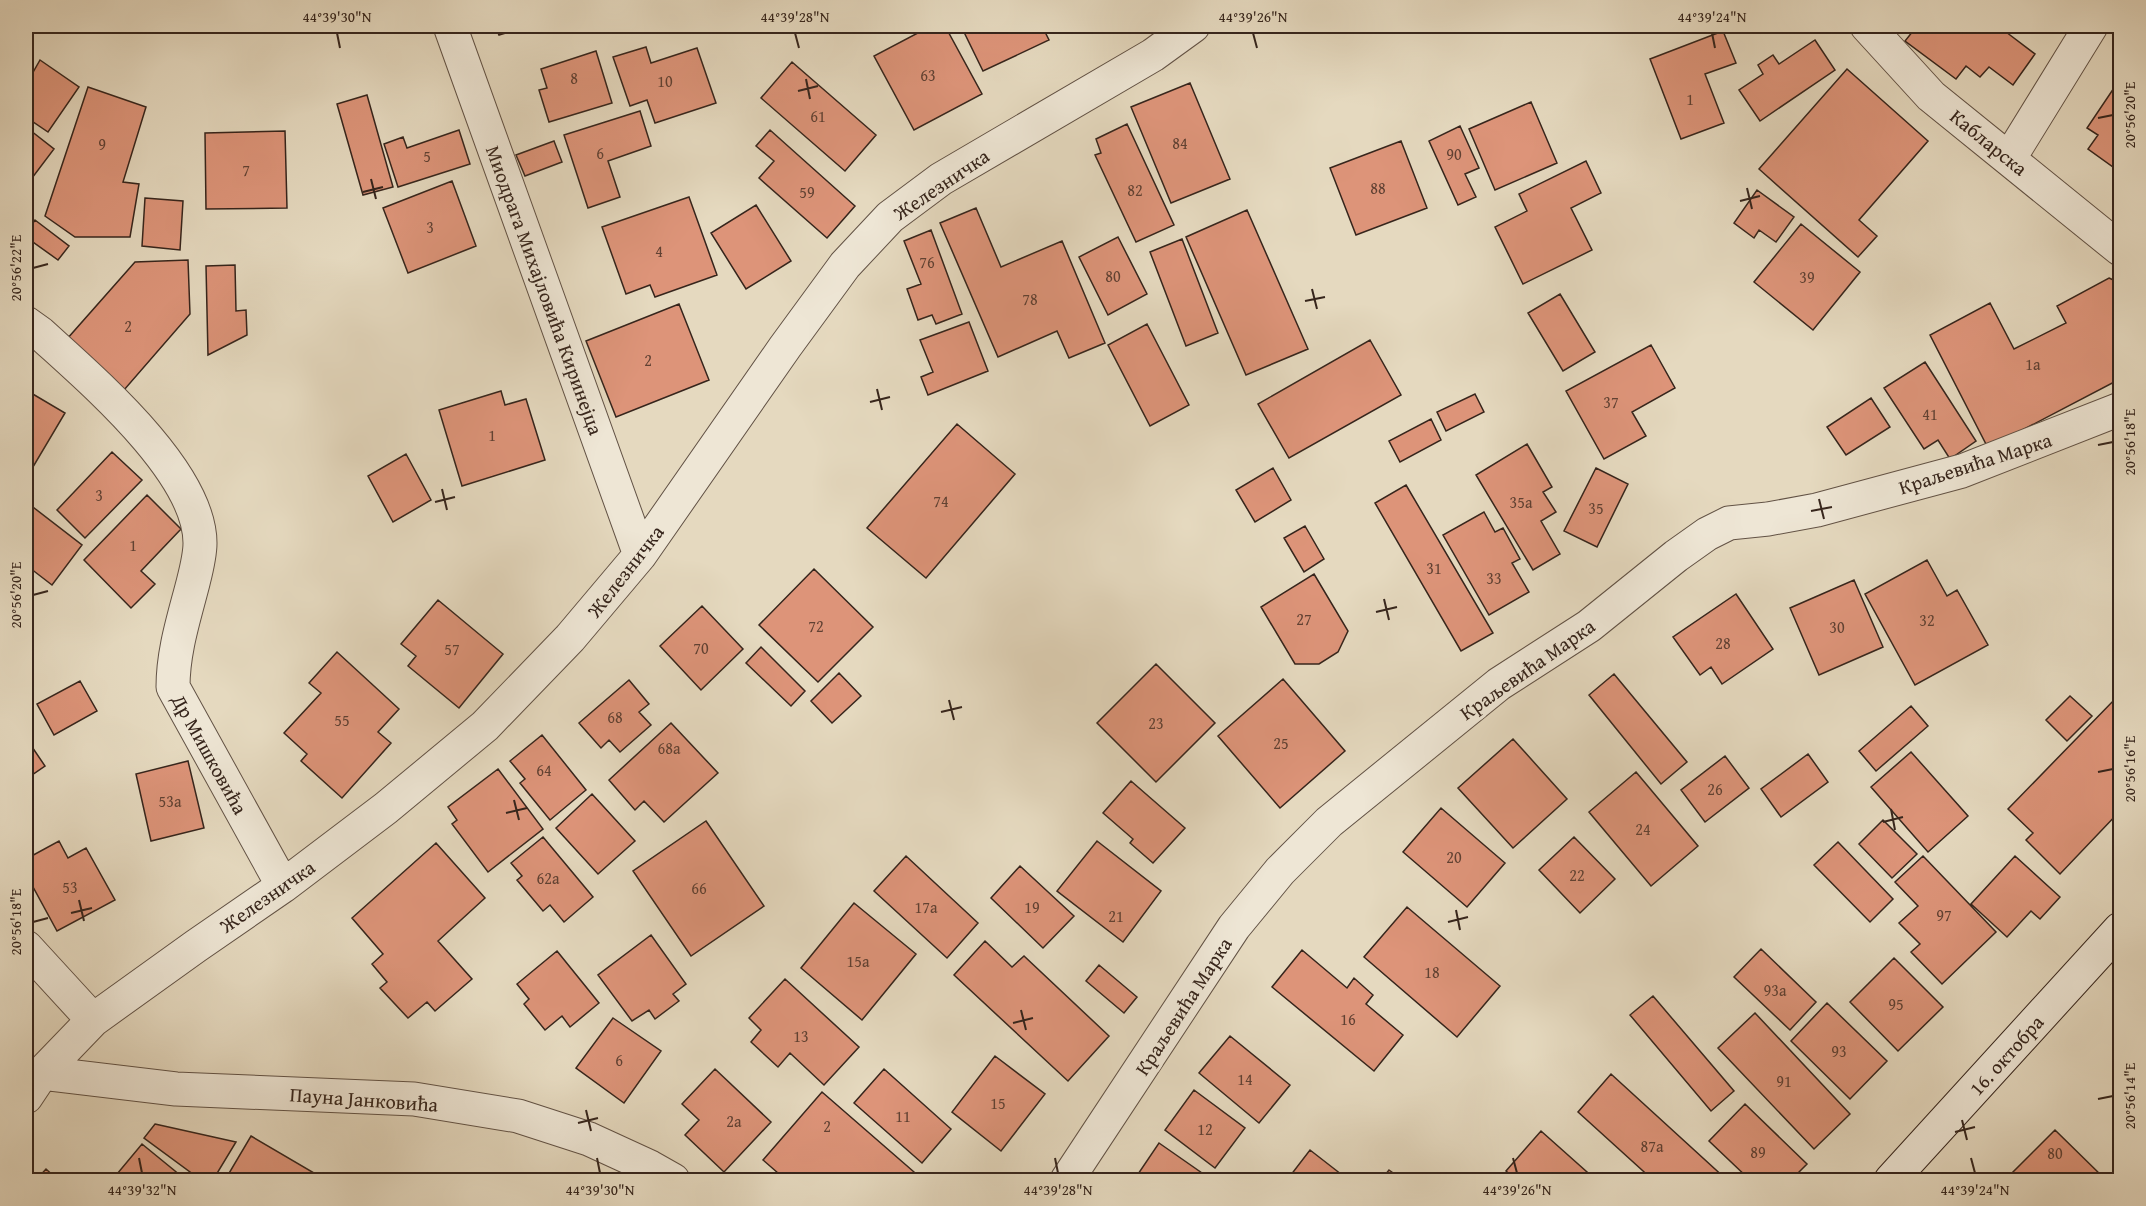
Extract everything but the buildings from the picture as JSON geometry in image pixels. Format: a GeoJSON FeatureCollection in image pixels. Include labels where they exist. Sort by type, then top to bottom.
{"type":"FeatureCollection","features":[{"type":"Feature","properties":{"kind":"street","name":"Миодрага Михајловића Киринејца"},"geometry":{"type":"LineString","coordinates":[[450,26],[640,555]]}},
{"type":"Feature","properties":{"kind":"street","name":"Железничка"},"geometry":{"type":"LineString","coordinates":[[34,1085],[93,1020],[283,886],[386,808],[485,726],[570,638],[640,555],[845,265],[890,217],[941,178],[1153,55],[1193,26]]}},
{"type":"Feature","properties":{"kind":"street","name":"Кабларска"},"geometry":{"type":"LineString","coordinates":[[1867,26],[1931,96],[2121,249]]}},
{"type":"Feature","properties":{"kind":"street"},"geometry":{"type":"LineString","coordinates":[[2009,159],[2091,26]]}},
{"type":"Feature","properties":{"kind":"street","name":"Др Мишковића"},"geometry":{"type":"LineString","coordinates":[[26,323],[122,408],[165,460],[186,494],[198,523],[201,544],[173,662],[173,687],[283,886]]}},
{"type":"Feature","properties":{"kind":"street","name":"Краљевића Марка"},"geometry":{"type":"LineString","coordinates":[[1067,1180],[1234,927],[1280,871],[1329,822],[1499,684],[1589,626],[1699,539],[1729,523],[1817,510],[1962,471],[2121,409]]}},
{"type":"Feature","properties":{"kind":"street","name":"16. октобра"},"geometry":{"type":"LineString","coordinates":[[1891,1180],[2121,929]]}},
{"type":"Feature","properties":{"kind":"street"},"geometry":{"type":"LineString","coordinates":[[26,947],[93,1020]]}},
{"type":"Feature","properties":{"kind":"street","name":"Пауна Јанковића"},"geometry":{"type":"LineString","coordinates":[[34,1085],[414,1099],[518,1116],[588,1139],[673,1180]]}}]}
